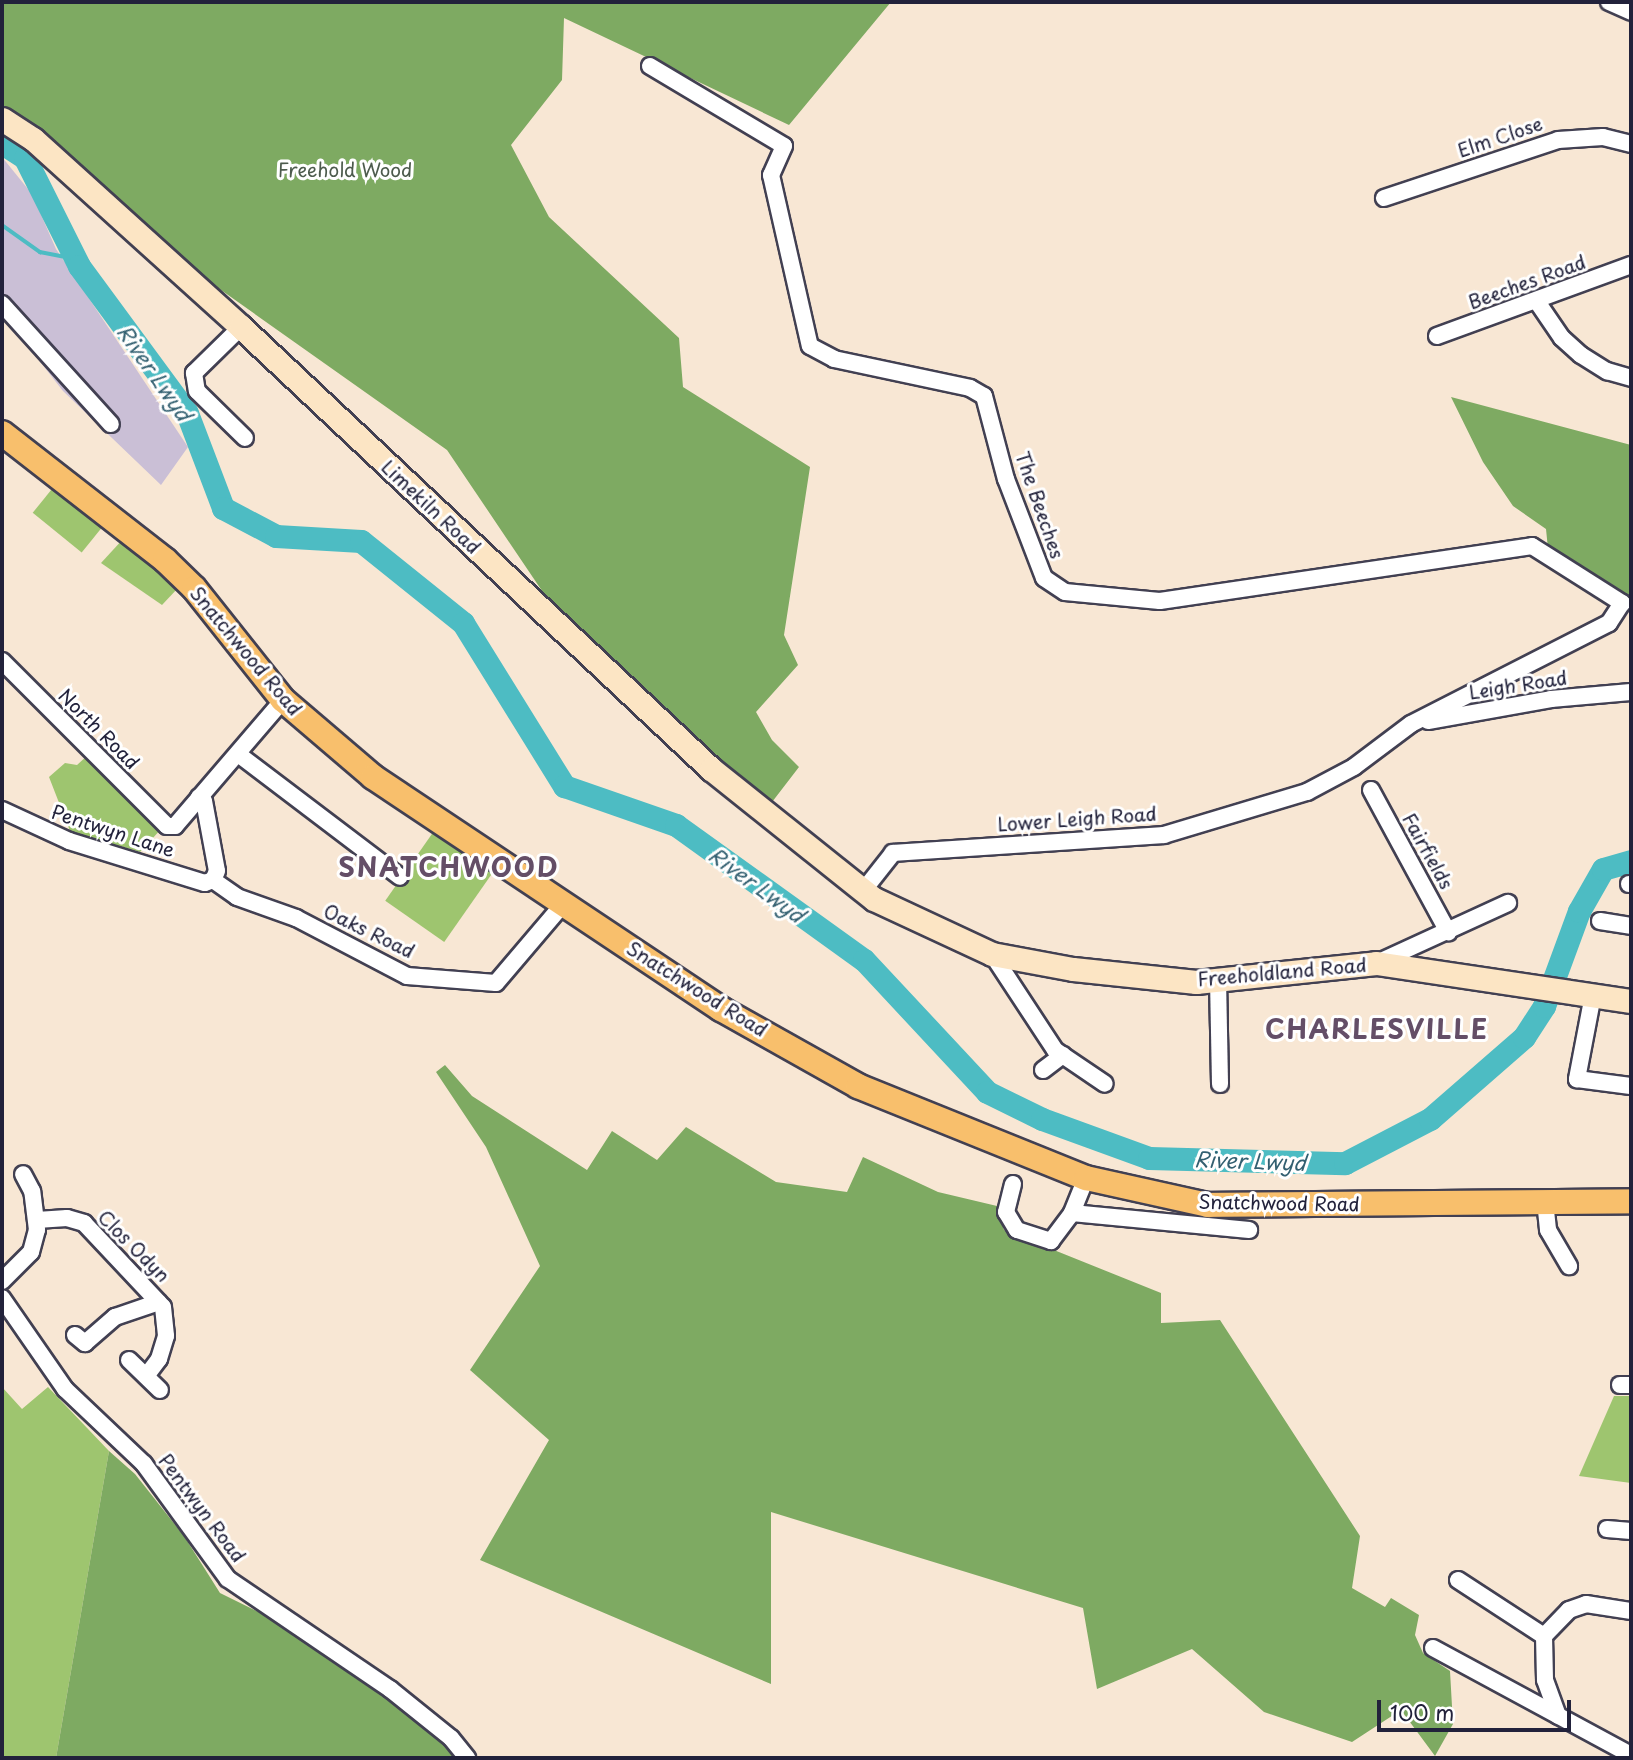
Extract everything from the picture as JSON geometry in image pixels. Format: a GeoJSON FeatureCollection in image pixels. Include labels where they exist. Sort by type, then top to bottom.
{"type":"FeatureCollection","features":[{"type":"Feature","properties":{"kind":"main road","name":"Limekiln Road"},"geometry":{"type":"LineString","coordinates":[[2,119],[33,139],[241,327],[711,769],[863,891]]}},
{"type":"Feature","properties":{"kind":"main road","name":"Snatchwood Road"},"geometry":{"type":"LineString","coordinates":[[2,433],[165,560],[194,588],[283,700],[373,776],[721,1009],[858,1086],[1086,1178],[1208,1205],[1626,1200]]}},
{"type":"Feature","properties":{"kind":"main road","name":"Freeholdland Road"},"geometry":{"type":"LineString","coordinates":[[863,891],[992,954],[1087,970],[1196,982],[1376,964],[1631,1001]]}},
{"type":"Feature","properties":{"kind":"street"},"geometry":{"type":"LineString","coordinates":[[1609,2],[1631,12]]}},
{"type":"Feature","properties":{"kind":"street","name":"The Beeches"},"geometry":{"type":"LineString","coordinates":[[650,66],[784,146],[771,175],[810,346],[834,359],[970,388],[984,396],[1006,479],[1044,578],[1065,593],[1160,601],[1532,546],[1622,603],[1609,623],[1412,724]]}},
{"type":"Feature","properties":{"kind":"street","name":"Elm Close"},"geometry":{"type":"LineString","coordinates":[[1384,198],[1558,140],[1602,137],[1631,144]]}},
{"type":"Feature","properties":{"kind":"street","name":"Beeches Road"},"geometry":{"type":"LineString","coordinates":[[1437,336],[1538,303],[1631,265]]}},
{"type":"Feature","properties":{"kind":"street"},"geometry":{"type":"LineString","coordinates":[[1538,303],[1562,338],[1581,355],[1607,371],[1631,378]]}},
{"type":"Feature","properties":{"kind":"street"},"geometry":{"type":"LineString","coordinates":[[2,304],[111,424]]}},
{"type":"Feature","properties":{"kind":"street"},"geometry":{"type":"LineString","coordinates":[[241,327],[194,373],[197,391],[245,438]]}},
{"type":"Feature","properties":{"kind":"street","name":"North Road"},"geometry":{"type":"LineString","coordinates":[[2,661],[167,826],[175,826],[199,797]]}},
{"type":"Feature","properties":{"kind":"street","name":"Leigh Road"},"geometry":{"type":"LineString","coordinates":[[1412,724],[1551,699],[1631,692]]}},
{"type":"Feature","properties":{"kind":"street"},"geometry":{"type":"LineString","coordinates":[[213,880],[215,860],[204,801],[199,797],[283,700]]}},
{"type":"Feature","properties":{"kind":"street","name":"Lower Leigh Road"},"geometry":{"type":"LineString","coordinates":[[863,891],[893,853],[1164,835],[1307,792],[1354,766],[1412,724]]}},
{"type":"Feature","properties":{"kind":"street"},"geometry":{"type":"LineString","coordinates":[[239,754],[400,877]]}},
{"type":"Feature","properties":{"kind":"street","name":"Fairfields"},"geometry":{"type":"LineString","coordinates":[[1371,790],[1448,932]]}},
{"type":"Feature","properties":{"kind":"street","name":"Pentwyn Lane"},"geometry":{"type":"LineString","coordinates":[[2,810],[69,841],[205,883],[213,880]]}},
{"type":"Feature","properties":{"kind":"street","name":"Oaks Road"},"geometry":{"type":"LineString","coordinates":[[213,880],[237,897],[296,918],[407,976],[496,983],[564,902]]}},
{"type":"Feature","properties":{"kind":"street"},"geometry":{"type":"LineString","coordinates":[[1376,964],[1508,904]]}},
{"type":"Feature","properties":{"kind":"street"},"geometry":{"type":"LineString","coordinates":[[1600,921],[1631,926]]}},
{"type":"Feature","properties":{"kind":"street"},"geometry":{"type":"LineString","coordinates":[[992,954],[1063,1055],[1105,1084]]}},
{"type":"Feature","properties":{"kind":"street"},"geometry":{"type":"LineString","coordinates":[[1218,979],[1220,1084]]}},
{"type":"Feature","properties":{"kind":"street"},"geometry":{"type":"LineString","coordinates":[[1593,995],[1577,1079],[1631,1086]]}},
{"type":"Feature","properties":{"kind":"street"},"geometry":{"type":"LineString","coordinates":[[1043,1070],[1063,1055]]}},
{"type":"Feature","properties":{"kind":"street"},"geometry":{"type":"LineString","coordinates":[[2,1281],[30,1252],[37,1220],[32,1191],[23,1174]]}},
{"type":"Feature","properties":{"kind":"street"},"geometry":{"type":"LineString","coordinates":[[1013,1184],[1006,1212],[1017,1230],[1051,1241],[1072,1213],[1086,1178]]}},
{"type":"Feature","properties":{"kind":"street"},"geometry":{"type":"LineString","coordinates":[[1545,1201],[1548,1230],[1569,1266]]}},
{"type":"Feature","properties":{"kind":"street"},"geometry":{"type":"LineString","coordinates":[[1072,1213],[1249,1230]]}},
{"type":"Feature","properties":{"kind":"street","name":"Clos Odyn"},"geometry":{"type":"LineString","coordinates":[[37,1220],[67,1218],[84,1223],[159,1301],[167,1322],[166,1336],[159,1359],[146,1376]]}},
{"type":"Feature","properties":{"kind":"street","name":"Pentwyn Road"},"geometry":{"type":"LineString","coordinates":[[2,1298],[65,1389],[144,1464],[228,1579],[390,1689],[451,1738],[467,1758]]}},
{"type":"Feature","properties":{"kind":"street","name":"Clos Odyn"},"geometry":{"type":"LineString","coordinates":[[75,1335],[85,1343],[115,1317],[159,1301]]}},
{"type":"Feature","properties":{"kind":"street"},"geometry":{"type":"LineString","coordinates":[[129,1360],[160,1390]]}},
{"type":"Feature","properties":{"kind":"street"},"geometry":{"type":"LineString","coordinates":[[1608,1530],[1631,1531]]}},
{"type":"Feature","properties":{"kind":"street"},"geometry":{"type":"LineString","coordinates":[[1458,1580],[1544,1636]]}},
{"type":"Feature","properties":{"kind":"street"},"geometry":{"type":"LineString","coordinates":[[1558,1716],[1545,1680],[1544,1636],[1569,1610],[1586,1604],[1631,1611]]}},
{"type":"Feature","properties":{"kind":"street"},"geometry":{"type":"LineString","coordinates":[[1433,1648],[1631,1755]]}},
{"type":"Feature","properties":{"kind":"shaded area"},"geometry":{"type":"Polygon","coordinates":[[[2,157],[32,194],[56,249],[188,447],[161,485],[63,391],[2,313],[2,157]]]}},
{"type":"Feature","properties":{"kind":"green space","name":"Freehold Wood"},"geometry":{"type":"Polygon","coordinates":[[[2,2],[891,2],[789,125],[564,18],[562,80],[511,145],[549,217],[679,338],[683,387],[810,467],[784,635],[798,665],[756,712],[772,740],[799,767],[769,806],[559,616],[447,450],[2,135],[2,2]]]}},
{"type":"Feature","properties":{"kind":"green space"},"geometry":{"type":"Polygon","coordinates":[[[1451,397],[1631,445],[1631,604],[1548,549],[1546,529],[1513,506],[1483,462],[1451,397]]]}},
{"type":"Feature","properties":{"kind":"green space"},"geometry":{"type":"Polygon","coordinates":[[[56,484],[105,524],[82,552],[33,513],[56,484]]]}},
{"type":"Feature","properties":{"kind":"green space"},"geometry":{"type":"Polygon","coordinates":[[[124,538],[178,588],[162,605],[101,563],[124,538]]]}},
{"type":"Feature","properties":{"kind":"green space"},"geometry":{"type":"Polygon","coordinates":[[[88,755],[163,827],[140,852],[70,831],[49,777],[65,763],[77,765],[88,755]]]}},
{"type":"Feature","properties":{"kind":"green space"},"geometry":{"type":"Polygon","coordinates":[[[434,831],[493,872],[444,942],[385,901],[434,831]]]}},
{"type":"Feature","properties":{"kind":"green space"},"geometry":{"type":"Polygon","coordinates":[[[445,1065],[472,1096],[587,1170],[612,1131],[657,1160],[686,1127],[776,1182],[847,1192],[863,1157],[938,1192],[997,1206],[1004,1230],[1161,1293],[1161,1323],[1220,1320],[1360,1536],[1352,1588],[1385,1607],[1391,1598],[1419,1615],[1415,1635],[1423,1653],[1450,1671],[1453,1724],[1435,1756],[1401,1710],[1352,1742],[1264,1712],[1192,1649],[1097,1689],[1083,1608],[771,1512],[771,1684],[480,1560],[549,1440],[470,1370],[540,1266],[486,1147],[436,1072],[445,1065]]]}},
{"type":"Feature","properties":{"kind":"green space"},"geometry":{"type":"Polygon","coordinates":[[[2,1387],[22,1409],[48,1387],[109,1451],[56,1758],[2,1758],[2,1387]]]}},
{"type":"Feature","properties":{"kind":"green space"},"geometry":{"type":"Polygon","coordinates":[[[1614,1396],[1631,1396],[1631,1483],[1579,1476],[1614,1396]]]}},
{"type":"Feature","properties":{"kind":"green space"},"geometry":{"type":"Polygon","coordinates":[[[109,1451],[135,1474],[184,1536],[220,1593],[295,1630],[386,1693],[460,1758],[56,1758],[109,1451]]]}},
{"type":"Feature","properties":{"kind":"waterway","name":"River Lwyd"},"geometry":{"type":"LineString","coordinates":[[2,143],[25,158],[79,266],[187,413],[223,508],[276,536],[361,541],[463,623],[564,786],[676,825],[864,960],[987,1092],[1042,1119],[1149,1158],[1345,1163],[1430,1119],[1524,1037],[1544,1006],[1579,911],[1603,869],[1631,861]]}},
{"type":"Feature","properties":{"kind":"waterway"},"geometry":{"type":"LineString","coordinates":[[2,225],[40,252],[75,259]]}},
{"type":"Feature","properties":{"kind":"district","name":"SNATCHWOOD"},"geometry":{"type":"Point","coordinates":[449,867]}},
{"type":"Feature","properties":{"kind":"district","name":"CHARLESVILLE"},"geometry":{"type":"Point","coordinates":[1377,1029]}}]}
